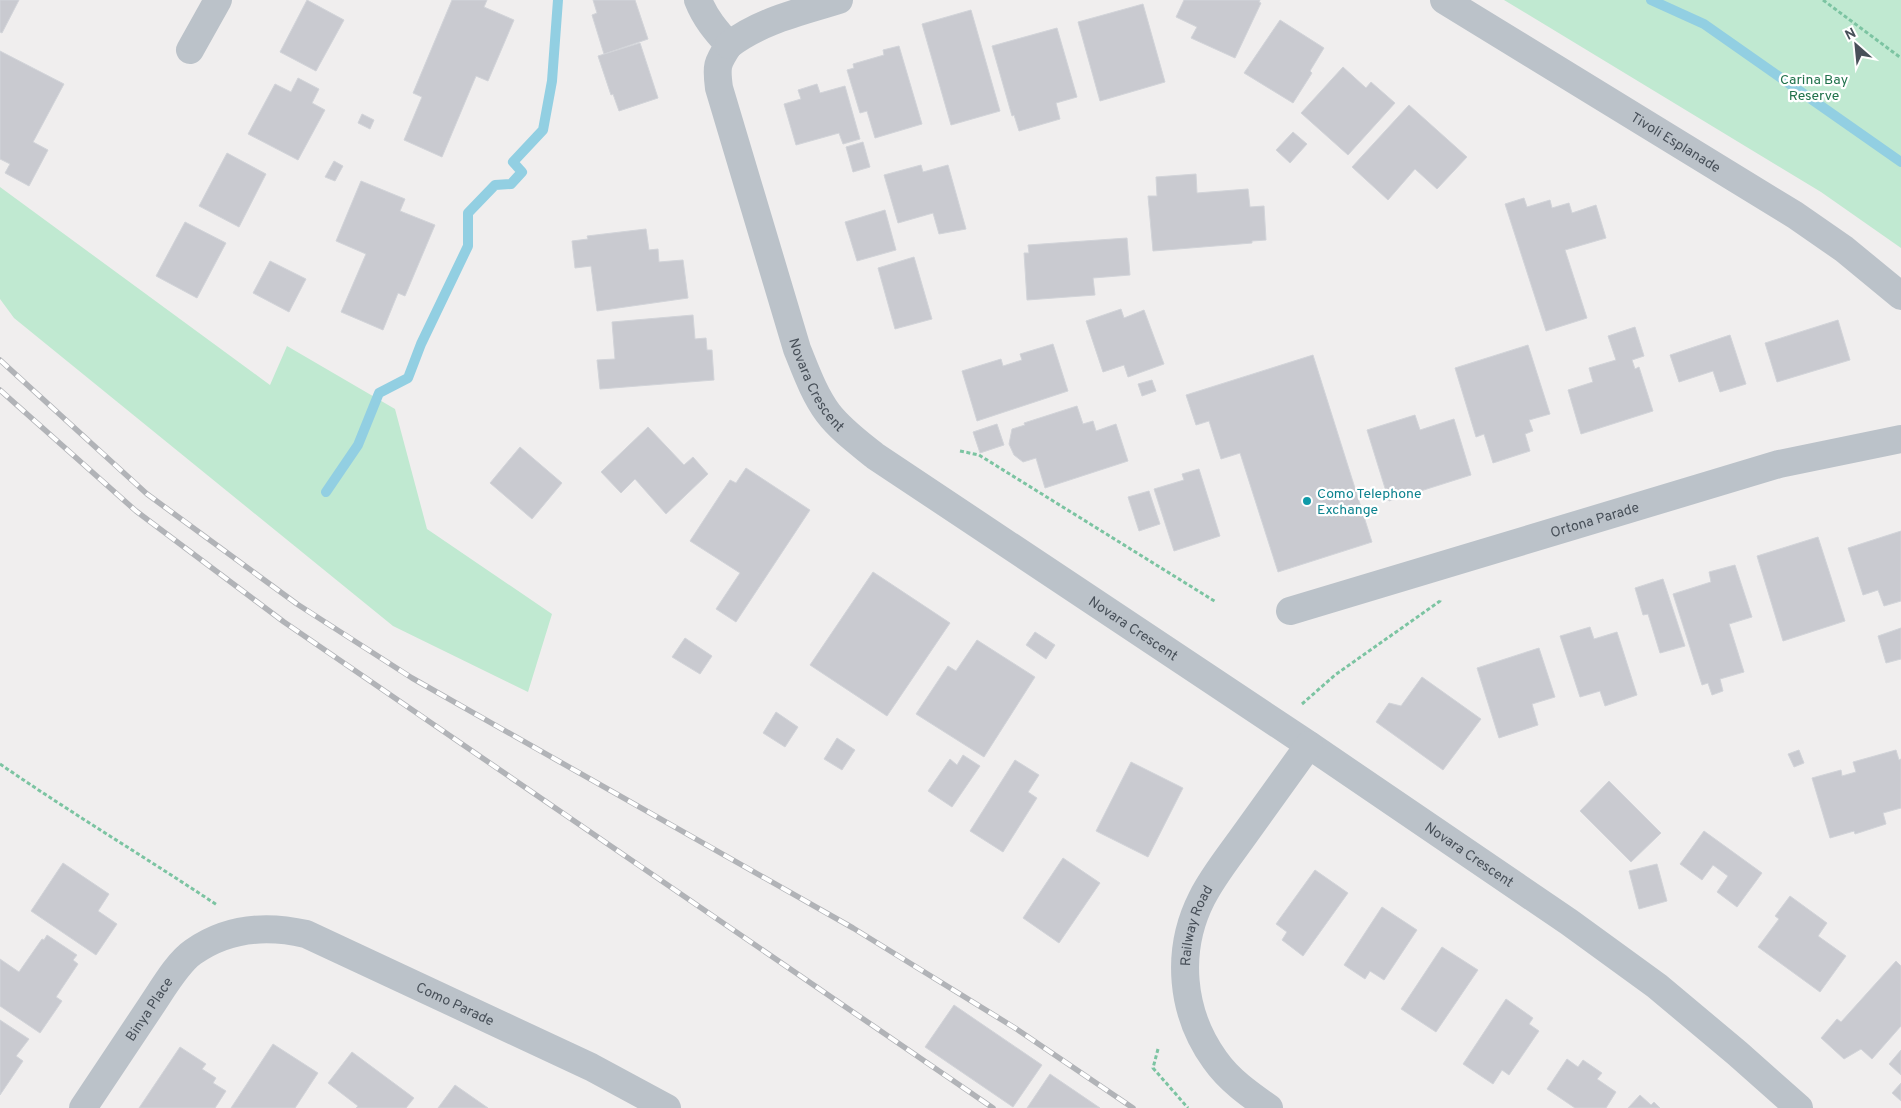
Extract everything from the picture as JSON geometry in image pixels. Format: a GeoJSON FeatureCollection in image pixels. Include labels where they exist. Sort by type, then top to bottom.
{"type":"FeatureCollection","features":[{"type":"Feature","properties":{"kind":"street"},"geometry":{"type":"LineString","coordinates":[[190,50],[218,0]]}},
{"type":"Feature","properties":{"kind":"street"},"geometry":{"type":"LineString","coordinates":[[698,0],[707,19],[730,45],[742,35],[772,20],[840,0]]}},
{"type":"Feature","properties":{"kind":"street","name":"Tivoli Esplanade"},"geometry":{"type":"LineString","coordinates":[[1444,0],[1795,215],[1844,249],[1901,296]]}},
{"type":"Feature","properties":{"kind":"street","name":"Novara Crescent"},"geometry":{"type":"LineString","coordinates":[[730,45],[720,59],[716,71],[719,88],[797,349],[812,387],[828,414],[850,436],[875,456],[1309,745],[1569,922],[1657,986],[1738,1053],[1799,1108]]}},
{"type":"Feature","properties":{"kind":"street","name":"Ortona Parade"},"geometry":{"type":"LineString","coordinates":[[1290,611],[1779,464],[1901,439]]}},
{"type":"Feature","properties":{"kind":"street","name":"Railway Road"},"geometry":{"type":"LineString","coordinates":[[1269,1108],[1235,1083],[1215,1062],[1197,1032],[1188,1004],[1184,978],[1186,954],[1191,925],[1202,898],[1278,786],[1309,745]]}},
{"type":"Feature","properties":{"kind":"street","name":"Como Parade"},"geometry":{"type":"LineString","coordinates":[[234,933],[259,929],[284,929],[306,934],[591,1067],[667,1108]]}},
{"type":"Feature","properties":{"kind":"street","name":"Binya Place"},"geometry":{"type":"LineString","coordinates":[[83,1108],[177,970],[192,953],[212,941],[234,933]]}},
{"type":"Feature","properties":{"kind":"path"},"geometry":{"type":"LineString","coordinates":[[1823,0],[1901,58]]}},
{"type":"Feature","properties":{"kind":"path"},"geometry":{"type":"LineString","coordinates":[[960,451],[979,455],[1216,602]]}},
{"type":"Feature","properties":{"kind":"path"},"geometry":{"type":"LineString","coordinates":[[1320,687],[1440,601],[1439,566]]}},
{"type":"Feature","properties":{"kind":"path"},"geometry":{"type":"LineString","coordinates":[[0,764],[218,906]]}},
{"type":"Feature","properties":{"kind":"path"},"geometry":{"type":"LineString","coordinates":[[1158,1049],[1153,1068],[1188,1108]]}},
{"type":"Feature","properties":{"kind":"green space","name":"Carina Bay Reserve"},"geometry":{"type":"Polygon","coordinates":[[[1504,0],[1901,0],[1901,248],[1821,192],[1504,0]]]}},
{"type":"Feature","properties":{"kind":"green space"},"geometry":{"type":"Polygon","coordinates":[[[0,187],[270,385],[287,346],[395,409],[427,529],[552,614],[528,692],[393,626],[14,318],[0,299],[0,187]]]}},
{"type":"Feature","properties":{"kind":"building"},"geometry":{"type":"Polygon","coordinates":[[[0,0],[19,0],[2,33],[0,32],[0,0]]]}},
{"type":"Feature","properties":{"kind":"building"},"geometry":{"type":"Polygon","coordinates":[[[307,0],[344,20],[316,71],[280,52],[307,0]]]}},
{"type":"Feature","properties":{"kind":"building"},"geometry":{"type":"Polygon","coordinates":[[[452,0],[487,0],[484,7],[514,20],[488,81],[476,76],[442,157],[404,140],[422,97],[413,93],[452,0]]]}},
{"type":"Feature","properties":{"kind":"building"},"geometry":{"type":"Polygon","coordinates":[[[593,0],[635,0],[648,39],[604,54],[592,15],[597,13],[593,0]]]}},
{"type":"Feature","properties":{"kind":"building"},"geometry":{"type":"Polygon","coordinates":[[[1184,0],[1260,0],[1259,2],[1261,3],[1235,58],[1191,38],[1197,27],[1176,17],[1184,0]]]}},
{"type":"Feature","properties":{"kind":"building"},"geometry":{"type":"Polygon","coordinates":[[[1143,4],[1165,82],[1100,101],[1078,22],[1143,4]]]}},
{"type":"Feature","properties":{"kind":"building"},"geometry":{"type":"Polygon","coordinates":[[[971,10],[1000,111],[951,125],[922,24],[971,10]]]}},
{"type":"Feature","properties":{"kind":"building"},"geometry":{"type":"Polygon","coordinates":[[[1280,20],[1324,48],[1310,71],[1312,73],[1293,103],[1244,73],[1280,20]]]}},
{"type":"Feature","properties":{"kind":"building"},"geometry":{"type":"Polygon","coordinates":[[[1057,28],[1077,97],[1056,103],[1060,119],[1019,131],[1014,115],[1012,116],[992,46],[1057,28]]]}},
{"type":"Feature","properties":{"kind":"building"},"geometry":{"type":"Polygon","coordinates":[[[640,43],[658,98],[619,111],[613,94],[611,95],[598,56],[640,43]]]}},
{"type":"Feature","properties":{"kind":"building"},"geometry":{"type":"Polygon","coordinates":[[[899,46],[922,124],[875,138],[867,111],[860,113],[847,70],[854,68],[853,64],[884,55],[883,50],[899,46]]]}},
{"type":"Feature","properties":{"kind":"building"},"geometry":{"type":"Polygon","coordinates":[[[0,51],[64,84],[33,142],[48,150],[29,186],[5,173],[10,164],[0,159],[0,51]]]}},
{"type":"Feature","properties":{"kind":"building"},"geometry":{"type":"Polygon","coordinates":[[[1343,67],[1366,88],[1371,82],[1395,103],[1348,155],[1301,113],[1343,67]]]}},
{"type":"Feature","properties":{"kind":"building"},"geometry":{"type":"Polygon","coordinates":[[[298,78],[319,89],[312,103],[325,110],[298,160],[248,134],[275,84],[291,92],[298,78]]]}},
{"type":"Feature","properties":{"kind":"building"},"geometry":{"type":"Polygon","coordinates":[[[817,84],[820,93],[845,86],[860,139],[843,144],[839,133],[796,145],[784,104],[801,99],[798,90],[817,84]]]}},
{"type":"Feature","properties":{"kind":"building"},"geometry":{"type":"Polygon","coordinates":[[[1409,105],[1467,157],[1437,189],[1415,169],[1388,200],[1352,167],[1409,105]]]}},
{"type":"Feature","properties":{"kind":"building"},"geometry":{"type":"Polygon","coordinates":[[[362,114],[374,120],[370,129],[358,123],[362,114]]]}},
{"type":"Feature","properties":{"kind":"building"},"geometry":{"type":"Polygon","coordinates":[[[1293,132],[1307,144],[1290,163],[1276,150],[1293,132]]]}},
{"type":"Feature","properties":{"kind":"building"},"geometry":{"type":"Polygon","coordinates":[[[863,142],[870,167],[853,172],[846,147],[863,142]]]}},
{"type":"Feature","properties":{"kind":"building"},"geometry":{"type":"Polygon","coordinates":[[[227,153],[266,174],[239,227],[199,206],[227,153]]]}},
{"type":"Feature","properties":{"kind":"building"},"geometry":{"type":"Polygon","coordinates":[[[334,161],[343,166],[335,181],[325,177],[334,161]]]}},
{"type":"Feature","properties":{"kind":"building"},"geometry":{"type":"Polygon","coordinates":[[[921,165],[923,172],[948,165],[966,229],[939,234],[933,213],[898,223],[884,175],[921,165]]]}},
{"type":"Feature","properties":{"kind":"building"},"geometry":{"type":"Polygon","coordinates":[[[1196,174],[1197,193],[1248,189],[1250,207],[1264,206],[1266,240],[1252,241],[1252,243],[1153,251],[1148,196],[1157,196],[1156,177],[1196,174]]]}},
{"type":"Feature","properties":{"kind":"building"},"geometry":{"type":"Polygon","coordinates":[[[361,181],[405,199],[400,211],[435,225],[405,296],[398,293],[383,330],[341,312],[366,254],[336,241],[361,181]]]}},
{"type":"Feature","properties":{"kind":"building"},"geometry":{"type":"Polygon","coordinates":[[[1524,198],[1527,207],[1550,200],[1552,208],[1569,203],[1572,213],[1596,205],[1606,238],[1565,250],[1587,318],[1546,331],[1505,204],[1524,198]]]}},
{"type":"Feature","properties":{"kind":"building"},"geometry":{"type":"Polygon","coordinates":[[[885,210],[896,250],[857,261],[845,222],[885,210]]]}},
{"type":"Feature","properties":{"kind":"building"},"geometry":{"type":"Polygon","coordinates":[[[185,222],[226,243],[197,298],[156,276],[185,222]]]}},
{"type":"Feature","properties":{"kind":"building"},"geometry":{"type":"Polygon","coordinates":[[[646,229],[649,250],[658,249],[659,262],[683,260],[688,298],[597,311],[591,266],[575,268],[572,241],[588,239],[587,236],[646,229]]]}},
{"type":"Feature","properties":{"kind":"building"},"geometry":{"type":"Polygon","coordinates":[[[1127,238],[1130,275],[1093,278],[1095,295],[1027,300],[1024,253],[1029,253],[1028,245],[1127,238]]]}},
{"type":"Feature","properties":{"kind":"building"},"geometry":{"type":"Polygon","coordinates":[[[914,257],[932,319],[895,329],[878,268],[914,257]]]}},
{"type":"Feature","properties":{"kind":"building"},"geometry":{"type":"Polygon","coordinates":[[[270,261],[306,279],[289,312],[253,293],[270,261]]]}},
{"type":"Feature","properties":{"kind":"building"},"geometry":{"type":"Polygon","coordinates":[[[1121,309],[1124,318],[1144,310],[1164,364],[1128,377],[1124,365],[1103,372],[1086,321],[1121,309]]]}},
{"type":"Feature","properties":{"kind":"building"},"geometry":{"type":"Polygon","coordinates":[[[693,315],[695,339],[706,338],[707,350],[712,350],[714,380],[600,389],[597,360],[615,359],[612,322],[693,315]]]}},
{"type":"Feature","properties":{"kind":"building"},"geometry":{"type":"Polygon","coordinates":[[[1838,320],[1850,360],[1777,382],[1765,343],[1838,320]]]}},
{"type":"Feature","properties":{"kind":"building"},"geometry":{"type":"Polygon","coordinates":[[[1635,327],[1644,356],[1632,360],[1635,369],[1639,367],[1653,411],[1581,434],[1568,390],[1593,382],[1589,368],[1616,360],[1608,336],[1635,327]]]}},
{"type":"Feature","properties":{"kind":"building"},"geometry":{"type":"Polygon","coordinates":[[[1730,335],[1746,384],[1720,392],[1713,371],[1679,382],[1670,355],[1730,335]]]}},
{"type":"Feature","properties":{"kind":"building"},"geometry":{"type":"Polygon","coordinates":[[[1053,344],[1068,391],[977,421],[962,371],[1001,359],[1003,366],[1022,360],[1020,354],[1053,344]]]}},
{"type":"Feature","properties":{"kind":"building"},"geometry":{"type":"Polygon","coordinates":[[[1528,345],[1550,414],[1529,420],[1533,431],[1525,434],[1530,451],[1493,463],[1484,434],[1476,437],[1455,368],[1528,345]]]}},
{"type":"Feature","properties":{"kind":"building","name":"Como Telephone Exchange"},"geometry":{"type":"Polygon","coordinates":[[[1313,355],[1372,542],[1278,572],[1240,453],[1221,459],[1209,421],[1196,425],[1186,395],[1313,355]]]}},
{"type":"Feature","properties":{"kind":"building"},"geometry":{"type":"Polygon","coordinates":[[[1152,380],[1156,391],[1142,396],[1138,384],[1152,380]]]}},
{"type":"Feature","properties":{"kind":"building"},"geometry":{"type":"Polygon","coordinates":[[[1077,406],[1083,424],[1093,421],[1096,431],[1116,424],[1128,461],[1045,488],[1036,458],[1023,462],[1014,455],[1009,444],[1012,429],[1025,425],[1024,423],[1077,406]]]}},
{"type":"Feature","properties":{"kind":"building"},"geometry":{"type":"Polygon","coordinates":[[[1415,415],[1420,430],[1454,419],[1471,475],[1389,501],[1367,430],[1415,415]]]}},
{"type":"Feature","properties":{"kind":"building"},"geometry":{"type":"Polygon","coordinates":[[[997,424],[1004,445],[980,453],[973,432],[997,424]]]}},
{"type":"Feature","properties":{"kind":"building"},"geometry":{"type":"Polygon","coordinates":[[[648,427],[684,465],[693,457],[708,474],[666,514],[635,479],[621,493],[601,472],[648,427]]]}},
{"type":"Feature","properties":{"kind":"building"},"geometry":{"type":"Polygon","coordinates":[[[520,447],[562,483],[532,519],[490,483],[520,447]]]}},
{"type":"Feature","properties":{"kind":"building"},"geometry":{"type":"Polygon","coordinates":[[[746,468],[810,510],[736,622],[716,609],[740,573],[690,541],[730,480],[736,483],[746,468]]]}},
{"type":"Feature","properties":{"kind":"building"},"geometry":{"type":"Polygon","coordinates":[[[1199,469],[1220,536],[1174,551],[1154,489],[1184,480],[1182,474],[1199,469]]]}},
{"type":"Feature","properties":{"kind":"building"},"geometry":{"type":"Polygon","coordinates":[[[1149,491],[1160,524],[1139,531],[1128,497],[1149,491]]]}},
{"type":"Feature","properties":{"kind":"building"},"geometry":{"type":"Polygon","coordinates":[[[1901,531],[1901,601],[1884,606],[1878,590],[1863,595],[1848,548],[1901,531]]]}},
{"type":"Feature","properties":{"kind":"building"},"geometry":{"type":"Polygon","coordinates":[[[1818,537],[1845,621],[1783,641],[1757,556],[1818,537]]]}},
{"type":"Feature","properties":{"kind":"building"},"geometry":{"type":"Polygon","coordinates":[[[1735,565],[1752,617],[1729,624],[1744,672],[1720,679],[1723,691],[1712,695],[1708,683],[1702,685],[1673,594],[1711,582],[1709,572],[1735,565]]]}},
{"type":"Feature","properties":{"kind":"building"},"geometry":{"type":"Polygon","coordinates":[[[873,572],[950,623],[887,716],[810,665],[873,572]]]}},
{"type":"Feature","properties":{"kind":"building"},"geometry":{"type":"Polygon","coordinates":[[[1663,579],[1685,646],[1660,653],[1648,614],[1643,615],[1635,588],[1663,579]]]}},
{"type":"Feature","properties":{"kind":"building"},"geometry":{"type":"Polygon","coordinates":[[[1590,627],[1594,639],[1617,632],[1637,695],[1605,706],[1600,691],[1580,697],[1560,636],[1590,627]]]}},
{"type":"Feature","properties":{"kind":"building"},"geometry":{"type":"Polygon","coordinates":[[[1901,628],[1901,659],[1886,663],[1878,636],[1901,628]]]}},
{"type":"Feature","properties":{"kind":"building"},"geometry":{"type":"Polygon","coordinates":[[[1035,632],[1055,645],[1046,659],[1026,645],[1035,632]]]}},
{"type":"Feature","properties":{"kind":"building"},"geometry":{"type":"Polygon","coordinates":[[[685,638],[712,656],[700,674],[672,657],[685,638]]]}},
{"type":"Feature","properties":{"kind":"building"},"geometry":{"type":"Polygon","coordinates":[[[977,640],[1035,677],[984,757],[916,714],[948,666],[956,671],[977,640]]]}},
{"type":"Feature","properties":{"kind":"building"},"geometry":{"type":"Polygon","coordinates":[[[1539,648],[1555,697],[1532,704],[1538,725],[1499,738],[1477,668],[1539,648]]]}},
{"type":"Feature","properties":{"kind":"building"},"geometry":{"type":"Polygon","coordinates":[[[1422,677],[1481,719],[1443,770],[1376,722],[1389,703],[1401,706],[1422,677]]]}},
{"type":"Feature","properties":{"kind":"building"},"geometry":{"type":"Polygon","coordinates":[[[776,712],[798,727],[785,747],[763,733],[776,712]]]}},
{"type":"Feature","properties":{"kind":"building"},"geometry":{"type":"Polygon","coordinates":[[[837,738],[855,750],[842,770],[824,759],[837,738]]]}},
{"type":"Feature","properties":{"kind":"building"},"geometry":{"type":"Polygon","coordinates":[[[1799,750],[1804,763],[1794,767],[1788,754],[1799,750]]]}},
{"type":"Feature","properties":{"kind":"building"},"geometry":{"type":"Polygon","coordinates":[[[1896,750],[1899,760],[1901,759],[1901,808],[1883,813],[1886,824],[1855,834],[1854,831],[1830,838],[1812,778],[1841,770],[1842,776],[1856,772],[1853,762],[1896,750]]]}},
{"type":"Feature","properties":{"kind":"building"},"geometry":{"type":"Polygon","coordinates":[[[963,755],[980,766],[952,807],[928,791],[950,759],[957,765],[963,755]]]}},
{"type":"Feature","properties":{"kind":"building"},"geometry":{"type":"Polygon","coordinates":[[[1015,760],[1039,775],[1028,792],[1037,798],[1003,852],[970,831],[1015,760]]]}},
{"type":"Feature","properties":{"kind":"building"},"geometry":{"type":"Polygon","coordinates":[[[1131,762],[1183,788],[1148,857],[1096,831],[1131,762]]]}},
{"type":"Feature","properties":{"kind":"building"},"geometry":{"type":"Polygon","coordinates":[[[1609,781],[1661,833],[1631,862],[1580,811],[1609,781]]]}},
{"type":"Feature","properties":{"kind":"building"},"geometry":{"type":"Polygon","coordinates":[[[1704,831],[1762,873],[1737,907],[1717,892],[1728,876],[1713,865],[1702,880],[1680,864],[1704,831]]]}},
{"type":"Feature","properties":{"kind":"building"},"geometry":{"type":"Polygon","coordinates":[[[1063,858],[1100,883],[1059,943],[1023,918],[1063,858]]]}},
{"type":"Feature","properties":{"kind":"building"},"geometry":{"type":"Polygon","coordinates":[[[63,863],[109,894],[98,911],[117,924],[96,955],[31,911],[63,863]]]}},
{"type":"Feature","properties":{"kind":"building"},"geometry":{"type":"Polygon","coordinates":[[[1657,864],[1667,901],[1639,909],[1629,871],[1657,864]]]}},
{"type":"Feature","properties":{"kind":"building"},"geometry":{"type":"Polygon","coordinates":[[[1315,870],[1348,893],[1303,956],[1282,940],[1287,932],[1276,924],[1315,870]]]}},
{"type":"Feature","properties":{"kind":"building"},"geometry":{"type":"Polygon","coordinates":[[[1790,896],[1827,923],[1818,936],[1846,956],[1820,992],[1758,947],[1779,919],[1775,916],[1790,896]]]}},
{"type":"Feature","properties":{"kind":"building"},"geometry":{"type":"Polygon","coordinates":[[[1382,907],[1417,930],[1384,980],[1370,971],[1365,979],[1344,965],[1382,907]]]}},
{"type":"Feature","properties":{"kind":"building"},"geometry":{"type":"Polygon","coordinates":[[[47,935],[77,955],[73,960],[78,964],[56,997],[62,1001],[40,1033],[0,1006],[0,959],[19,972],[42,939],[44,940],[47,935]]]}},
{"type":"Feature","properties":{"kind":"building"},"geometry":{"type":"Polygon","coordinates":[[[1442,947],[1478,970],[1436,1032],[1401,1009],[1442,947]]]}},
{"type":"Feature","properties":{"kind":"building"},"geometry":{"type":"Polygon","coordinates":[[[1896,961],[1901,966],[1901,1026],[1872,1059],[1861,1049],[1844,1059],[1821,1038],[1837,1019],[1841,1022],[1896,961]]]}},
{"type":"Feature","properties":{"kind":"building"},"geometry":{"type":"Polygon","coordinates":[[[1506,999],[1533,1018],[1529,1024],[1539,1031],[1509,1075],[1502,1070],[1493,1084],[1463,1064],[1506,999]]]}},
{"type":"Feature","properties":{"kind":"building"},"geometry":{"type":"Polygon","coordinates":[[[954,1005],[1042,1065],[1013,1107],[925,1047],[954,1005]]]}},
{"type":"Feature","properties":{"kind":"building"},"geometry":{"type":"Polygon","coordinates":[[[0,1020],[29,1039],[16,1056],[23,1061],[0,1095],[0,1020]]]}},
{"type":"Feature","properties":{"kind":"building"},"geometry":{"type":"Polygon","coordinates":[[[273,1044],[318,1073],[295,1108],[231,1108],[273,1044]]]}},
{"type":"Feature","properties":{"kind":"building"},"geometry":{"type":"Polygon","coordinates":[[[180,1047],[206,1064],[202,1069],[216,1078],[213,1083],[226,1091],[215,1108],[139,1108],[180,1047]]]}},
{"type":"Feature","properties":{"kind":"building"},"geometry":{"type":"Polygon","coordinates":[[[1901,1050],[1901,1075],[1889,1064],[1901,1050]]]}},
{"type":"Feature","properties":{"kind":"building"},"geometry":{"type":"Polygon","coordinates":[[[352,1052],[414,1098],[406,1108],[356,1108],[358,1106],[328,1083],[352,1052]]]}},
{"type":"Feature","properties":{"kind":"building"},"geometry":{"type":"Polygon","coordinates":[[[1567,1059],[1578,1067],[1583,1060],[1602,1073],[1597,1079],[1616,1092],[1606,1108],[1575,1108],[1547,1089],[1567,1059]]]}},
{"type":"Feature","properties":{"kind":"building"},"geometry":{"type":"Polygon","coordinates":[[[1050,1074],[1100,1108],[1027,1108],[1050,1074]]]}},
{"type":"Feature","properties":{"kind":"building"},"geometry":{"type":"Polygon","coordinates":[[[1901,1083],[1901,1101],[1892,1093],[1901,1083]]]}},
{"type":"Feature","properties":{"kind":"building"},"geometry":{"type":"Polygon","coordinates":[[[455,1085],[488,1108],[438,1108],[455,1085]]]}},
{"type":"Feature","properties":{"kind":"building"},"geometry":{"type":"Polygon","coordinates":[[[1640,1095],[1651,1105],[1654,1102],[1660,1108],[1628,1108],[1640,1095]]]}},
{"type":"Feature","properties":{"kind":"waterway"},"geometry":{"type":"LineString","coordinates":[[326,492],[358,445],[379,393],[408,378],[421,344],[468,246],[468,213],[495,185],[511,184],[522,172],[513,162],[543,130],[552,81],[558,0]]}},
{"type":"Feature","properties":{"kind":"waterway"},"geometry":{"type":"LineString","coordinates":[[1651,0],[1704,24],[1901,162]]}},
{"type":"Feature","properties":{"kind":"railway"},"geometry":{"type":"LineString","coordinates":[[0,360],[147,494],[297,604],[412,678],[853,928],[1015,1028],[1133,1108]]}},
{"type":"Feature","properties":{"kind":"railway"},"geometry":{"type":"LineString","coordinates":[[0,390],[136,511],[284,622],[993,1108]]}},
{"type":"Feature","properties":{"kind":"place","name":"Como Telephone Exchange"},"geometry":{"type":"Point","coordinates":[1307,501]}}]}
